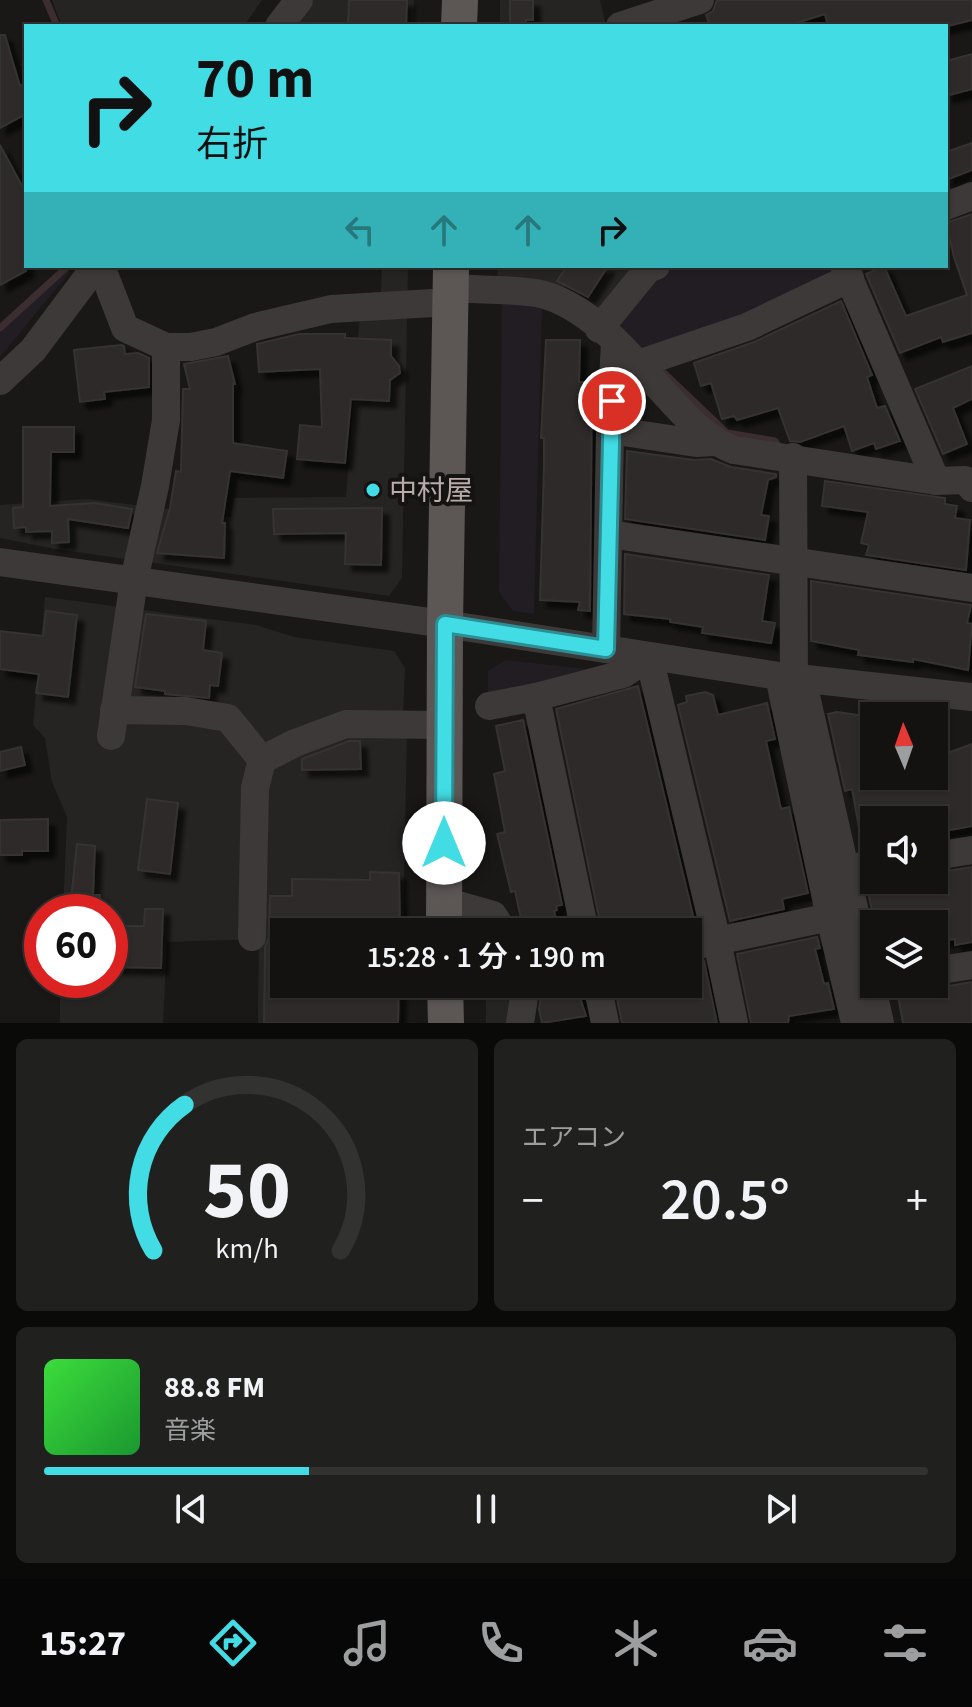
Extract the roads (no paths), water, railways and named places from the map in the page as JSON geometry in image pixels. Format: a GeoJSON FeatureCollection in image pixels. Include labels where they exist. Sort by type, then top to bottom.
{"type":"FeatureCollection","features":[{"type":"Feature","properties":{"kind":"main road"},"geometry":{"type":"LineString","coordinates":[[459,24],[460,0]]}},
{"type":"Feature","properties":{"kind":"main road"},"geometry":{"type":"LineString","coordinates":[[444,917],[451,286]]}},
{"type":"Feature","properties":{"kind":"main road"},"geometry":{"type":"LineString","coordinates":[[445,998],[446,1023]]}},
{"type":"Feature","properties":{"kind":"street"},"geometry":{"type":"LineString","coordinates":[[281,24],[299,0]]}},
{"type":"Feature","properties":{"kind":"street"},"geometry":{"type":"LineString","coordinates":[[628,24],[698,7]]}},
{"type":"Feature","properties":{"kind":"street"},"geometry":{"type":"LineString","coordinates":[[948,205],[972,196]]}},
{"type":"Feature","properties":{"kind":"street"},"geometry":{"type":"LineString","coordinates":[[0,381],[33,350],[97,268]]}},
{"type":"Feature","properties":{"kind":"street"},"geometry":{"type":"LineString","coordinates":[[100,268],[125,328],[166,347],[191,347],[216,342],[255,327],[451,286],[538,294],[580,310],[715,442],[734,450],[936,481],[970,480]]}},
{"type":"Feature","properties":{"kind":"street"},"geometry":{"type":"LineString","coordinates":[[606,649],[610,430],[607,336],[651,268]]}},
{"type":"Feature","properties":{"kind":"street"},"geometry":{"type":"LineString","coordinates":[[638,364],[747,327],[847,272],[936,481]]}},
{"type":"Feature","properties":{"kind":"street"},"geometry":{"type":"LineString","coordinates":[[166,347],[166,420],[134,580],[113,723],[186,711],[228,718],[262,760]]}},
{"type":"Feature","properties":{"kind":"street"},"geometry":{"type":"LineString","coordinates":[[610,430],[696,443],[715,442]]}},
{"type":"Feature","properties":{"kind":"street"},"geometry":{"type":"LineString","coordinates":[[793,457],[792,677],[833,871],[860,969]]}},
{"type":"Feature","properties":{"kind":"street"},"geometry":{"type":"LineString","coordinates":[[609,534],[972,588]]}},
{"type":"Feature","properties":{"kind":"street"},"geometry":{"type":"LineString","coordinates":[[0,562],[445,624],[792,677],[972,697]]}},
{"type":"Feature","properties":{"kind":"street"},"geometry":{"type":"LineString","coordinates":[[489,706],[623,674],[649,657]]}},
{"type":"Feature","properties":{"kind":"street"},"geometry":{"type":"LineString","coordinates":[[649,657],[734,1023]]}},
{"type":"Feature","properties":{"kind":"street"},"geometry":{"type":"LineString","coordinates":[[536,697],[582,918]]}},
{"type":"Feature","properties":{"kind":"street"},"geometry":{"type":"LineString","coordinates":[[252,937],[255,788],[262,760],[295,743],[346,724],[445,725]]}},
{"type":"Feature","properties":{"kind":"street"},"geometry":{"type":"LineString","coordinates":[[948,854],[972,850]]}},
{"type":"Feature","properties":{"kind":"street"},"geometry":{"type":"LineString","coordinates":[[833,871],[860,866]]}},
{"type":"Feature","properties":{"kind":"street"},"geometry":{"type":"LineString","coordinates":[[833,871],[830,917],[860,975]]}},
{"type":"Feature","properties":{"kind":"street"},"geometry":{"type":"LineString","coordinates":[[444,917],[493,915],[495,918]]}},
{"type":"Feature","properties":{"kind":"street"},"geometry":{"type":"LineString","coordinates":[[702,944],[830,917]]}},
{"type":"Feature","properties":{"kind":"street"},"geometry":{"type":"LineString","coordinates":[[948,969],[972,965]]}},
{"type":"Feature","properties":{"kind":"street"},"geometry":{"type":"LineString","coordinates":[[520,1023],[524,998]]}},
{"type":"Feature","properties":{"kind":"street"},"geometry":{"type":"LineString","coordinates":[[600,998],[605,1023]]}},
{"type":"Feature","properties":{"kind":"street"},"geometry":{"type":"LineString","coordinates":[[855,1023],[861,998]]}},
{"type":"Feature","properties":{"kind":"street"},"geometry":{"type":"LineString","coordinates":[[870,998],[880,1023]]}},
{"type":"Feature","properties":{"kind":"waterway"},"geometry":{"type":"LineString","coordinates":[[46,0],[56,24]]}},
{"type":"Feature","properties":{"kind":"waterway"},"geometry":{"type":"LineString","coordinates":[[0,328],[66,268]]}},
{"type":"Feature","properties":{"kind":"waterway"},"geometry":{"type":"LineString","coordinates":[[663,372],[727,433],[775,441],[779,447]]}},
{"type":"Feature","properties":{"kind":"place","name":"中村屋"},"geometry":{"type":"Point","coordinates":[373,490]}}]}
